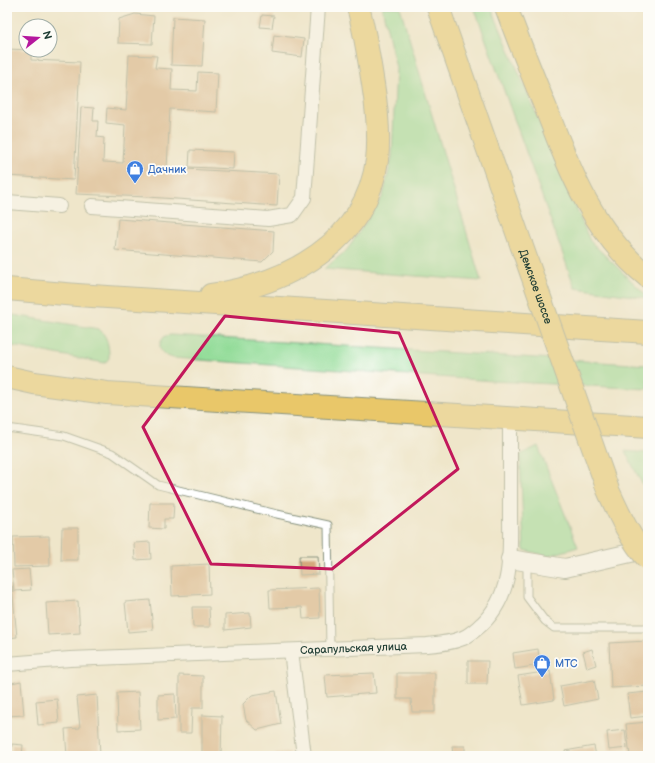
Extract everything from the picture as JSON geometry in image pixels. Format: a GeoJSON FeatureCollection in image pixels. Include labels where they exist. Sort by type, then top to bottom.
{"type":"FeatureCollection","features":[{"type":"Feature","properties":{"kind":"main road"},"geometry":{"type":"LineString","coordinates":[[171,301],[239,290],[267,282],[291,271],[312,259],[331,245],[347,228],[362,207],[371,184],[377,160],[378,139],[376,105],[369,55],[358,7]]}},
{"type":"Feature","properties":{"kind":"main road","name":"Демское шоссе"},"geometry":{"type":"LineString","coordinates":[[438,7],[608,490],[622,521],[634,541],[648,558]]}},
{"type":"Feature","properties":{"kind":"main road"},"geometry":{"type":"LineString","coordinates":[[506,7],[570,172],[600,224],[638,270],[648,277]]}},
{"type":"Feature","properties":{"kind":"main road"},"geometry":{"type":"LineString","coordinates":[[7,289],[648,332]]}},
{"type":"Feature","properties":{"kind":"main road"},"geometry":{"type":"LineString","coordinates":[[7,377],[34,383],[107,393],[648,427]]}},
{"type":"Feature","properties":{"kind":"street"},"geometry":{"type":"LineString","coordinates":[[92,206],[268,219],[292,215],[304,198],[318,7]]}},
{"type":"Feature","properties":{"kind":"street"},"geometry":{"type":"LineString","coordinates":[[7,202],[58,206]]}},
{"type":"Feature","properties":{"kind":"street","name":"Сарапульская улица"},"geometry":{"type":"LineString","coordinates":[[7,664],[70,659],[427,645],[447,643],[463,638],[482,623],[496,607],[504,593],[518,560],[510,418]]}},
{"type":"Feature","properties":{"kind":"street"},"geometry":{"type":"LineString","coordinates":[[518,560],[565,568],[648,549]]}},
{"type":"Feature","properties":{"kind":"street"},"geometry":{"type":"LineString","coordinates":[[291,651],[304,756]]}},
{"type":"Feature","properties":{"kind":"lane"},"geometry":{"type":"LineString","coordinates":[[7,428],[64,436],[112,453],[158,485],[328,525],[330,650]]}},
{"type":"Feature","properties":{"kind":"lane"},"geometry":{"type":"LineString","coordinates":[[518,560],[527,597],[545,621],[554,628],[648,628]]}},
{"type":"Feature","properties":{"kind":"highlighted area"},"geometry":{"type":"Polygon","coordinates":[[[225,316],[399,333],[458,469],[332,569],[211,564],[143,427],[225,316]]]}},
{"type":"Feature","properties":{"kind":"green space"},"geometry":{"type":"Polygon","coordinates":[[[382,7],[400,7],[481,281],[324,269],[347,250],[383,196],[392,157],[396,68],[382,7]]]}},
{"type":"Feature","properties":{"kind":"green space"},"geometry":{"type":"Polygon","coordinates":[[[474,7],[491,7],[590,241],[648,298],[575,288],[474,7]]]}},
{"type":"Feature","properties":{"kind":"green space"},"geometry":{"type":"Polygon","coordinates":[[[7,314],[99,329],[107,342],[109,358],[105,363],[7,345],[7,314]]]}},
{"type":"Feature","properties":{"kind":"green space"},"geometry":{"type":"Polygon","coordinates":[[[171,335],[648,365],[648,389],[493,381],[173,358],[162,352],[160,349],[160,343],[165,336],[171,335]]]}},
{"type":"Feature","properties":{"kind":"green space"},"geometry":{"type":"Polygon","coordinates":[[[538,446],[578,547],[548,556],[524,550],[520,455],[538,446]]]}},
{"type":"Feature","properties":{"kind":"green space"},"geometry":{"type":"Polygon","coordinates":[[[625,451],[648,453],[648,495],[625,451]]]}},
{"type":"Feature","properties":{"kind":"building"},"geometry":{"type":"Polygon","coordinates":[[[135,14],[154,16],[152,44],[118,43],[119,19],[135,14]]]}},
{"type":"Feature","properties":{"kind":"building"},"geometry":{"type":"Polygon","coordinates":[[[262,15],[274,16],[272,28],[260,27],[262,15]]]}},
{"type":"Feature","properties":{"kind":"building"},"geometry":{"type":"Polygon","coordinates":[[[173,17],[205,19],[202,66],[171,65],[173,17]]]}},
{"type":"Feature","properties":{"kind":"building"},"geometry":{"type":"Polygon","coordinates":[[[274,35],[304,39],[302,57],[272,53],[274,35]]]}},
{"type":"Feature","properties":{"kind":"building"},"geometry":{"type":"Polygon","coordinates":[[[7,49],[18,49],[18,58],[80,62],[74,180],[7,176],[7,49]]]}},
{"type":"Feature","properties":{"kind":"building"},"geometry":{"type":"Polygon","coordinates":[[[129,55],[157,56],[155,68],[172,69],[171,90],[197,91],[198,72],[218,73],[216,112],[170,109],[167,168],[279,174],[277,206],[148,197],[76,194],[81,107],[94,108],[93,121],[98,121],[97,137],[104,138],[103,162],[123,163],[125,125],[106,123],[107,108],[126,110],[129,55]]]}},
{"type":"Feature","properties":{"kind":"building"},"geometry":{"type":"Polygon","coordinates":[[[190,150],[234,152],[233,169],[189,167],[190,150]]]}},
{"type":"Feature","properties":{"kind":"building"},"geometry":{"type":"Polygon","coordinates":[[[118,219],[274,231],[273,251],[262,262],[115,250],[118,219]]]}},
{"type":"Feature","properties":{"kind":"building"},"geometry":{"type":"Polygon","coordinates":[[[150,503],[174,503],[173,519],[164,519],[164,529],[149,528],[150,503]]]}},
{"type":"Feature","properties":{"kind":"building"},"geometry":{"type":"Polygon","coordinates":[[[62,528],[78,528],[78,560],[61,560],[62,528]]]}},
{"type":"Feature","properties":{"kind":"building"},"geometry":{"type":"Polygon","coordinates":[[[49,536],[50,566],[14,567],[13,537],[49,536]]]}},
{"type":"Feature","properties":{"kind":"building"},"geometry":{"type":"Polygon","coordinates":[[[150,542],[151,559],[135,560],[134,543],[150,542]]]}},
{"type":"Feature","properties":{"kind":"building"},"geometry":{"type":"Polygon","coordinates":[[[299,556],[318,556],[319,574],[300,575],[299,556]]]}},
{"type":"Feature","properties":{"kind":"building"},"geometry":{"type":"Polygon","coordinates":[[[209,564],[210,594],[172,596],[171,566],[209,564]]]}},
{"type":"Feature","properties":{"kind":"building"},"geometry":{"type":"Polygon","coordinates":[[[29,569],[31,590],[14,591],[12,570],[29,569]]]}},
{"type":"Feature","properties":{"kind":"building"},"geometry":{"type":"Polygon","coordinates":[[[12,586],[17,637],[7,638],[7,587],[12,586]]]}},
{"type":"Feature","properties":{"kind":"building"},"geometry":{"type":"Polygon","coordinates":[[[319,588],[320,618],[303,619],[302,607],[270,608],[269,590],[319,588]]]}},
{"type":"Feature","properties":{"kind":"building"},"geometry":{"type":"Polygon","coordinates":[[[150,600],[153,630],[128,632],[125,602],[150,600]]]}},
{"type":"Feature","properties":{"kind":"building"},"geometry":{"type":"Polygon","coordinates":[[[78,601],[80,633],[48,635],[46,603],[78,601]]]}},
{"type":"Feature","properties":{"kind":"building"},"geometry":{"type":"Polygon","coordinates":[[[192,607],[209,607],[210,627],[193,627],[192,607]]]}},
{"type":"Feature","properties":{"kind":"building"},"geometry":{"type":"Polygon","coordinates":[[[250,613],[251,627],[225,630],[225,615],[250,613]]]}},
{"type":"Feature","properties":{"kind":"building"},"geometry":{"type":"Polygon","coordinates":[[[648,641],[648,686],[611,688],[609,643],[648,641]]]}},
{"type":"Feature","properties":{"kind":"building"},"geometry":{"type":"Polygon","coordinates":[[[538,649],[540,665],[515,669],[513,653],[538,649]]]}},
{"type":"Feature","properties":{"kind":"building"},"geometry":{"type":"Polygon","coordinates":[[[592,649],[596,665],[587,668],[583,652],[592,649]]]}},
{"type":"Feature","properties":{"kind":"building"},"geometry":{"type":"Polygon","coordinates":[[[468,661],[488,661],[487,684],[468,684],[468,661]]]}},
{"type":"Feature","properties":{"kind":"building"},"geometry":{"type":"Polygon","coordinates":[[[550,671],[554,700],[523,705],[518,676],[550,671]]]}},
{"type":"Feature","properties":{"kind":"building"},"geometry":{"type":"Polygon","coordinates":[[[374,673],[376,693],[327,697],[325,675],[374,673]]]}},
{"type":"Feature","properties":{"kind":"building"},"geometry":{"type":"Polygon","coordinates":[[[397,673],[435,673],[435,712],[412,712],[411,699],[397,699],[397,673]]]}},
{"type":"Feature","properties":{"kind":"building"},"geometry":{"type":"Polygon","coordinates":[[[179,675],[203,676],[203,708],[192,708],[191,733],[179,733],[179,675]]]}},
{"type":"Feature","properties":{"kind":"building"},"geometry":{"type":"Polygon","coordinates":[[[594,680],[598,699],[564,706],[560,686],[594,680]]]}},
{"type":"Feature","properties":{"kind":"building"},"geometry":{"type":"Polygon","coordinates":[[[21,681],[24,715],[7,716],[7,684],[21,681]]]}},
{"type":"Feature","properties":{"kind":"building"},"geometry":{"type":"Polygon","coordinates":[[[276,691],[281,724],[257,730],[246,720],[243,704],[252,695],[276,691]]]}},
{"type":"Feature","properties":{"kind":"building"},"geometry":{"type":"Polygon","coordinates":[[[138,692],[140,729],[118,730],[117,693],[138,692]]]}},
{"type":"Feature","properties":{"kind":"building"},"geometry":{"type":"Polygon","coordinates":[[[648,692],[648,716],[630,718],[627,694],[648,692]]]}},
{"type":"Feature","properties":{"kind":"building"},"geometry":{"type":"Polygon","coordinates":[[[175,694],[176,719],[158,720],[158,695],[175,694]]]}},
{"type":"Feature","properties":{"kind":"building"},"geometry":{"type":"Polygon","coordinates":[[[97,695],[100,756],[67,756],[65,729],[80,728],[77,697],[97,695]]]}},
{"type":"Feature","properties":{"kind":"building"},"geometry":{"type":"Polygon","coordinates":[[[57,699],[59,723],[38,725],[36,701],[57,699]]]}},
{"type":"Feature","properties":{"kind":"building"},"geometry":{"type":"Polygon","coordinates":[[[202,715],[222,716],[221,756],[202,756],[202,715]]]}},
{"type":"Feature","properties":{"kind":"building"},"geometry":{"type":"Polygon","coordinates":[[[648,722],[648,756],[630,756],[626,724],[648,722]]]}},
{"type":"Feature","properties":{"kind":"building"},"geometry":{"type":"Polygon","coordinates":[[[625,730],[627,748],[609,750],[607,732],[625,730]]]}},
{"type":"Feature","properties":{"kind":"building"},"geometry":{"type":"Polygon","coordinates":[[[12,744],[23,745],[22,756],[11,756],[12,744]]]}},
{"type":"Feature","properties":{"kind":"building"},"geometry":{"type":"Polygon","coordinates":[[[452,746],[465,746],[465,756],[453,756],[452,746]]]}},
{"type":"Feature","properties":{"kind":"building"},"geometry":{"type":"Polygon","coordinates":[[[594,746],[596,756],[566,756],[565,751],[594,746]]]}},
{"type":"Feature","properties":{"kind":"building"},"geometry":{"type":"Polygon","coordinates":[[[289,752],[289,756],[276,756],[275,753],[289,752]]]}},
{"type":"Feature","properties":{"kind":"place","name":"Дачник"},"geometry":{"type":"Point","coordinates":[135,184]}},
{"type":"Feature","properties":{"kind":"place","name":"МТС"},"geometry":{"type":"Point","coordinates":[542,678]}}]}
